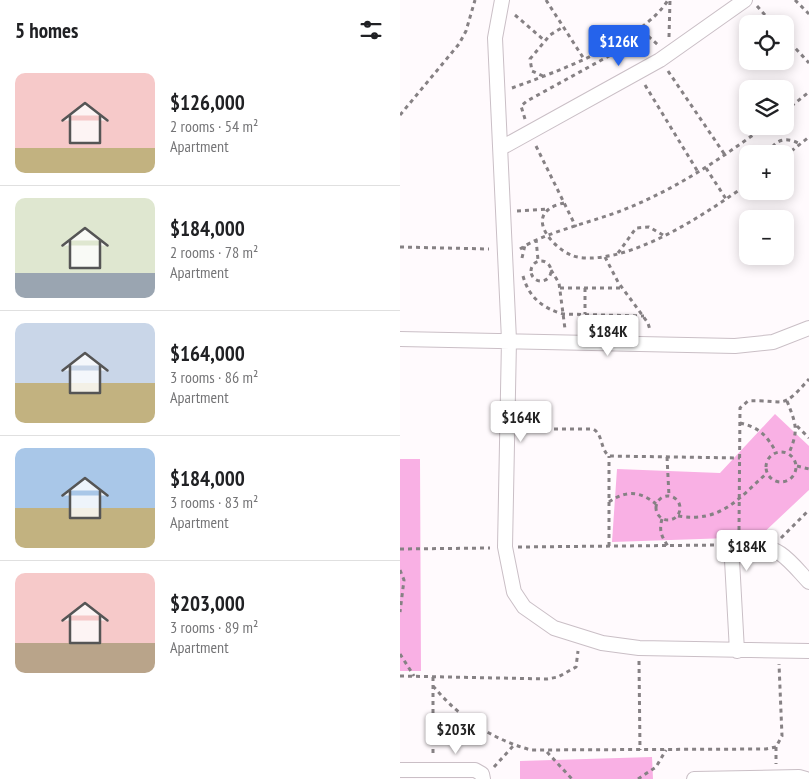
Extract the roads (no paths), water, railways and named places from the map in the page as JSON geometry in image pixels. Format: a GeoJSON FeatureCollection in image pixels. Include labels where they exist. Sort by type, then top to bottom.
{"type":"FeatureCollection","features":[{"type":"Feature","properties":{"kind":"street"},"geometry":{"type":"LineString","coordinates":[[501,148],[660,60],[745,0]]}},
{"type":"Feature","properties":{"kind":"street"},"geometry":{"type":"LineString","coordinates":[[506,4],[495,38],[510,340],[506,429],[505,547],[514,592],[524,607],[554,628],[580,638],[639,648],[809,651]]}},
{"type":"Feature","properties":{"kind":"street"},"geometry":{"type":"LineString","coordinates":[[400,339],[735,346],[773,342],[809,328]]}},
{"type":"Feature","properties":{"kind":"street"},"geometry":{"type":"LineString","coordinates":[[737,651],[732,553],[739,545],[766,545],[779,552],[809,582]]}},
{"type":"Feature","properties":{"kind":"street"},"geometry":{"type":"LineString","coordinates":[[400,770],[475,770],[482,774],[483,779]]}},
{"type":"Feature","properties":{"kind":"street"},"geometry":{"type":"LineString","coordinates":[[694,779],[799,777],[806,779]]}}]}
